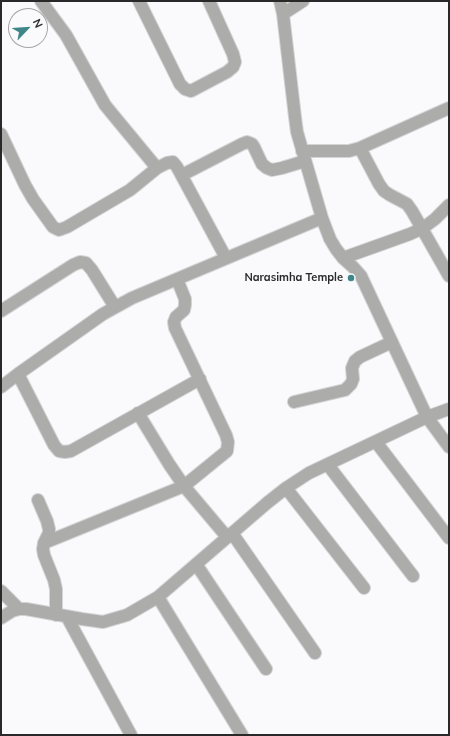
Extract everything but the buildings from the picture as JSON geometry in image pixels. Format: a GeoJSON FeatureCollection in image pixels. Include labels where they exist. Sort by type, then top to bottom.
{"type":"FeatureCollection","features":[{"type":"Feature","properties":{"kind":"street"},"geometry":{"type":"LineString","coordinates":[[42,1],[66,35],[105,105],[156,168]]}},
{"type":"Feature","properties":{"kind":"street"},"geometry":{"type":"LineString","coordinates":[[139,1],[180,84],[185,89],[191,91],[227,72],[233,67],[235,62],[233,54],[209,1]]}},
{"type":"Feature","properties":{"kind":"street"},"geometry":{"type":"LineString","coordinates":[[280,1],[283,14],[297,132],[322,218],[330,239],[336,249],[361,276],[427,417],[449,448]]}},
{"type":"Feature","properties":{"kind":"street"},"geometry":{"type":"LineString","coordinates":[[283,14],[303,1]]}},
{"type":"Feature","properties":{"kind":"street"},"geometry":{"type":"LineString","coordinates":[[182,175],[247,142],[252,144],[262,164],[266,168],[272,170],[282,168],[304,156],[349,151],[360,148],[449,108]]}},
{"type":"Feature","properties":{"kind":"street"},"geometry":{"type":"LineString","coordinates":[[1,134],[33,200],[53,227],[59,230],[67,227],[130,190],[156,168],[173,162],[182,175],[226,258]]}},
{"type":"Feature","properties":{"kind":"street"},"geometry":{"type":"LineString","coordinates":[[360,148],[384,191],[390,196],[407,204],[412,211],[449,276]]}},
{"type":"Feature","properties":{"kind":"street"},"geometry":{"type":"LineString","coordinates":[[343,258],[423,228],[435,219],[449,205]]}},
{"type":"Feature","properties":{"kind":"street"},"geometry":{"type":"LineString","coordinates":[[1,387],[103,314],[132,298],[322,218]]}},
{"type":"Feature","properties":{"kind":"street"},"geometry":{"type":"LineString","coordinates":[[1,311],[80,262],[86,263],[92,270],[115,307]]}},
{"type":"Feature","properties":{"kind":"street"},"geometry":{"type":"LineString","coordinates":[[44,543],[184,486],[227,451],[228,442],[226,435],[175,328],[174,322],[176,317],[184,310],[185,306],[185,299],[177,279]]}},
{"type":"Feature","properties":{"kind":"street"},"geometry":{"type":"LineString","coordinates":[[294,402],[345,390],[351,384],[353,379],[352,368],[355,361],[360,357],[392,342]]}},
{"type":"Feature","properties":{"kind":"street"},"geometry":{"type":"LineString","coordinates":[[18,374],[54,445],[59,451],[65,452],[71,451],[200,380]]}},
{"type":"Feature","properties":{"kind":"street"},"geometry":{"type":"LineString","coordinates":[[1,618],[12,611],[19,609],[103,622],[127,616],[158,597],[266,503],[309,473],[427,417],[449,409]]}},
{"type":"Feature","properties":{"kind":"street"},"geometry":{"type":"LineString","coordinates":[[138,413],[184,486],[229,535],[315,654]]}},
{"type":"Feature","properties":{"kind":"street"},"geometry":{"type":"LineString","coordinates":[[376,442],[449,538]]}},
{"type":"Feature","properties":{"kind":"street"},"geometry":{"type":"LineString","coordinates":[[328,465],[413,576]]}},
{"type":"Feature","properties":{"kind":"street"},"geometry":{"type":"LineString","coordinates":[[286,488],[364,588]]}},
{"type":"Feature","properties":{"kind":"street"},"geometry":{"type":"LineString","coordinates":[[38,500],[49,529],[49,534],[44,543],[43,549],[44,556],[54,580],[61,616],[131,735]]}},
{"type":"Feature","properties":{"kind":"street"},"geometry":{"type":"LineString","coordinates":[[196,564],[266,669]]}},
{"type":"Feature","properties":{"kind":"street"},"geometry":{"type":"LineString","coordinates":[[1,591],[19,609]]}},
{"type":"Feature","properties":{"kind":"street"},"geometry":{"type":"LineString","coordinates":[[158,597],[242,735]]}},
{"type":"Feature","properties":{"kind":"place","name":"Narasimha Temple"},"geometry":{"type":"Point","coordinates":[351,278]}}]}
